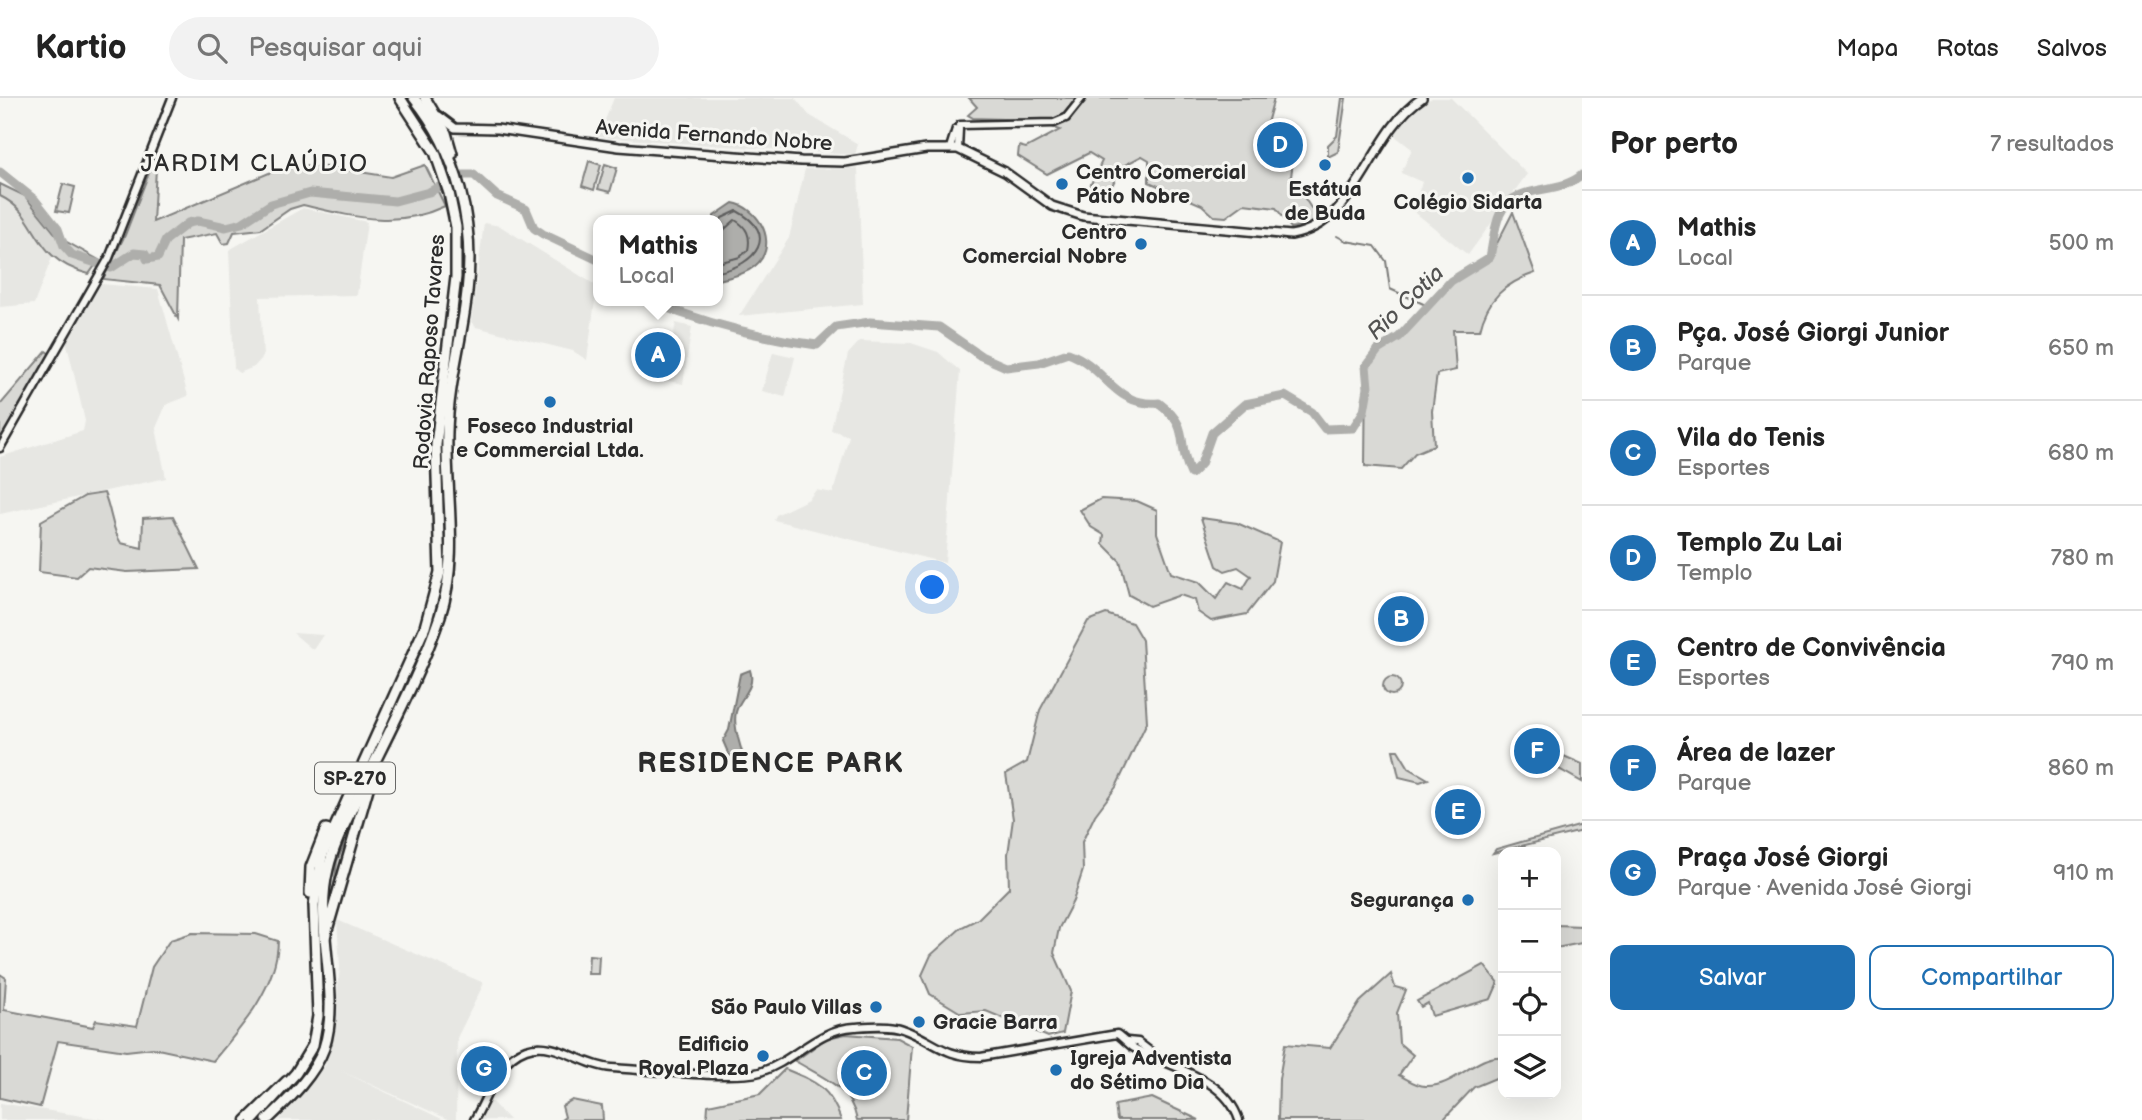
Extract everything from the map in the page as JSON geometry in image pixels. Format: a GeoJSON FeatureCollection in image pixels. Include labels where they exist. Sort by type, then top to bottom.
{"type":"FeatureCollection","features":[{"type":"Feature","properties":{"kind":"highway","name":"Rodovia Raposo Tavares"},"geometry":{"type":"LineString","coordinates":[[296,1073],[313,1045],[316,1030],[310,880],[316,850],[356,776],[425,627],[437,591],[441,552],[436,446],[457,259],[456,227],[442,171],[425,135],[400,98]]}},
{"type":"Feature","properties":{"kind":"highway","name":"Rodovia Raposo Tavares"},"geometry":{"type":"LineString","coordinates":[[267,1120],[310,1074],[324,1048],[329,1012],[323,904],[327,870],[433,635],[450,577],[448,408],[467,293],[469,262],[460,187],[453,166],[438,132],[414,98]]}},
{"type":"Feature","properties":{"kind":"highway"},"geometry":{"type":"LineString","coordinates":[[425,98],[438,116],[450,143],[453,166]]}},
{"type":"Feature","properties":{"kind":"highway"},"geometry":{"type":"LineString","coordinates":[[324,940],[377,757]]}},
{"type":"Feature","properties":{"kind":"highway"},"geometry":{"type":"LineString","coordinates":[[253,1120],[296,1073]]}},
{"type":"Feature","properties":{"kind":"main road"},"geometry":{"type":"LineString","coordinates":[[954,148],[1005,172],[1052,206],[1083,216],[1291,235],[1310,232],[1332,216],[1397,121],[1422,98]]}},
{"type":"Feature","properties":{"kind":"main road"},"geometry":{"type":"LineString","coordinates":[[438,116],[450,125],[465,128]]}},
{"type":"Feature","properties":{"kind":"main road"},"geometry":{"type":"LineString","coordinates":[[450,143],[456,133],[465,128]]}},
{"type":"Feature","properties":{"kind":"main road","name":"Avenida Fernando Nobre"},"geometry":{"type":"LineString","coordinates":[[465,128],[496,128],[620,147],[801,161],[845,162],[926,149],[954,148]]}},
{"type":"Feature","properties":{"kind":"street"},"geometry":{"type":"LineString","coordinates":[[0,448],[107,261],[172,98]]}},
{"type":"Feature","properties":{"kind":"street"},"geometry":{"type":"LineString","coordinates":[[954,148],[958,128],[1054,123],[1066,118],[1082,98]]}},
{"type":"Feature","properties":{"kind":"street"},"geometry":{"type":"LineString","coordinates":[[474,1120],[507,1060],[536,1046],[565,1052],[608,1068],[747,1074],[776,1066],[822,1034],[854,1027],[898,1028],[945,1052],[965,1057],[981,1057],[1117,1034],[1127,1041],[1138,1042],[1155,1055],[1219,1090],[1232,1105],[1239,1120]]}},
{"type":"Feature","properties":{"kind":"street"},"geometry":{"type":"LineString","coordinates":[[244,1120],[275,1088],[296,1073]]}},
{"type":"Feature","properties":{"kind":"shaded area"},"geometry":{"type":"Polygon","coordinates":[[[614,98],[795,98],[809,115],[858,144],[855,155],[598,137],[614,98]]]}},
{"type":"Feature","properties":{"kind":"shaded area"},"geometry":{"type":"Polygon","coordinates":[[[969,98],[1274,98],[1266,127],[1270,146],[1293,161],[1291,177],[1311,208],[1326,212],[1313,223],[1291,228],[1276,208],[1244,204],[1226,217],[1214,216],[1202,205],[1149,182],[1149,160],[1142,156],[1121,167],[1108,194],[1088,190],[1102,161],[1089,153],[1047,174],[1018,156],[1019,146],[1026,148],[1060,130],[1034,120],[973,118],[968,115],[977,107],[969,98]]]}},
{"type":"Feature","properties":{"kind":"shaded area"},"geometry":{"type":"Polygon","coordinates":[[[1342,98],[1346,98],[1338,152],[1328,157],[1328,145],[1337,136],[1342,98]]]}},
{"type":"Feature","properties":{"kind":"shaded area","name":"Colégio Sidarta"},"geometry":{"type":"Polygon","coordinates":[[[1432,98],[1451,98],[1527,174],[1468,255],[1412,210],[1422,182],[1401,173],[1412,149],[1391,133],[1413,108],[1432,98]]]}},
{"type":"Feature","properties":{"kind":"shaded area"},"geometry":{"type":"Polygon","coordinates":[[[589,161],[601,165],[594,190],[582,186],[589,161]]]}},
{"type":"Feature","properties":{"kind":"shaded area"},"geometry":{"type":"Polygon","coordinates":[[[605,164],[617,168],[610,192],[598,189],[605,164]]]}},
{"type":"Feature","properties":{"kind":"shaded area"},"geometry":{"type":"Polygon","coordinates":[[[152,165],[156,168],[153,222],[269,173],[296,166],[329,167],[391,177],[425,165],[445,206],[409,217],[375,219],[303,205],[290,209],[261,229],[234,232],[229,243],[223,244],[217,233],[180,240],[178,319],[160,285],[103,279],[125,235],[152,165]]]}},
{"type":"Feature","properties":{"kind":"shaded area"},"geometry":{"type":"Polygon","coordinates":[[[858,168],[863,304],[739,316],[789,238],[805,169],[858,168]]]}},
{"type":"Feature","properties":{"kind":"shaded area"},"geometry":{"type":"Polygon","coordinates":[[[0,184],[25,196],[58,237],[99,260],[89,274],[69,267],[45,248],[23,214],[0,196],[0,184]]]}},
{"type":"Feature","properties":{"kind":"shaded area"},"geometry":{"type":"Polygon","coordinates":[[[63,184],[75,187],[69,213],[56,211],[63,184]]]}},
{"type":"Feature","properties":{"kind":"shaded area"},"geometry":{"type":"Polygon","coordinates":[[[0,193],[17,199],[56,247],[34,304],[0,307],[0,193]]]}},
{"type":"Feature","properties":{"kind":"shaded area"},"geometry":{"type":"Polygon","coordinates":[[[303,208],[367,222],[357,295],[260,297],[263,357],[254,367],[239,373],[234,369],[229,250],[303,208]]]}},
{"type":"Feature","properties":{"kind":"shaded area"},"geometry":{"type":"Polygon","coordinates":[[[1513,212],[1535,273],[1506,287],[1499,294],[1487,309],[1480,330],[1453,330],[1456,370],[1437,374],[1432,411],[1434,445],[1415,453],[1401,469],[1365,466],[1366,366],[1378,350],[1399,337],[1451,281],[1490,257],[1513,212]]]}},
{"type":"Feature","properties":{"kind":"shaded area"},"geometry":{"type":"Polygon","coordinates":[[[484,223],[500,226],[593,284],[594,306],[587,360],[573,351],[476,327],[471,322],[484,223]]]}},
{"type":"Feature","properties":{"kind":"shaded area"},"geometry":{"type":"Polygon","coordinates":[[[101,284],[158,289],[188,396],[166,405],[156,428],[166,478],[0,514],[0,457],[83,431],[85,421],[66,340],[101,284]]]}},
{"type":"Feature","properties":{"kind":"shaded area"},"geometry":{"type":"Polygon","coordinates":[[[676,323],[692,327],[683,384],[664,380],[676,323]]]}},
{"type":"Feature","properties":{"kind":"shaded area"},"geometry":{"type":"Polygon","coordinates":[[[860,341],[911,343],[938,352],[960,371],[945,563],[774,520],[776,515],[809,499],[816,490],[833,493],[849,436],[831,430],[848,354],[860,341]]]}},
{"type":"Feature","properties":{"kind":"shaded area"},"geometry":{"type":"Polygon","coordinates":[[[46,351],[50,354],[0,441],[0,405],[46,351]]]}},
{"type":"Feature","properties":{"kind":"shaded area"},"geometry":{"type":"Polygon","coordinates":[[[773,352],[795,357],[785,397],[762,391],[773,352]]]}},
{"type":"Feature","properties":{"kind":"shaded area"},"geometry":{"type":"Polygon","coordinates":[[[104,493],[121,543],[142,548],[143,518],[173,516],[199,569],[127,572],[88,567],[77,577],[39,572],[41,521],[85,496],[104,493]]]}},
{"type":"Feature","properties":{"kind":"shaded area"},"geometry":{"type":"Polygon","coordinates":[[[1101,499],[1137,501],[1157,510],[1157,533],[1171,573],[1199,582],[1216,599],[1228,582],[1243,589],[1251,576],[1238,567],[1225,571],[1217,566],[1201,518],[1237,523],[1280,542],[1273,581],[1247,614],[1211,621],[1198,612],[1195,600],[1180,595],[1149,606],[1129,595],[1120,561],[1103,544],[1104,535],[1091,527],[1080,510],[1101,499]]]}},
{"type":"Feature","properties":{"kind":"shaded area"},"geometry":{"type":"Polygon","coordinates":[[[1401,610],[1407,612],[1407,624],[1401,626],[1395,624],[1393,618],[1395,612],[1401,610]]]}},
{"type":"Feature","properties":{"kind":"shaded area"},"geometry":{"type":"Polygon","coordinates":[[[1106,614],[1132,623],[1142,640],[1147,722],[1116,787],[1095,815],[1082,842],[1083,870],[1073,901],[1059,928],[1054,953],[1071,991],[1063,1033],[1048,1037],[986,1011],[961,1013],[930,994],[922,975],[931,955],[962,927],[978,919],[1009,888],[1008,854],[1013,819],[1006,774],[1027,762],[1040,710],[1088,621],[1106,614]]]}},
{"type":"Feature","properties":{"kind":"shaded area"},"geometry":{"type":"Polygon","coordinates":[[[293,633],[323,635],[313,650],[293,633]]]}},
{"type":"Feature","properties":{"kind":"shaded area"},"geometry":{"type":"Polygon","coordinates":[[[1392,677],[1400,682],[1401,686],[1396,694],[1392,695],[1384,690],[1383,686],[1388,678],[1392,677]]]}},
{"type":"Feature","properties":{"kind":"shaded area"},"geometry":{"type":"Polygon","coordinates":[[[1393,750],[1398,750],[1409,768],[1428,779],[1420,782],[1399,777],[1393,750]]]}},
{"type":"Feature","properties":{"kind":"shaded area"},"geometry":{"type":"Polygon","coordinates":[[[1550,750],[1582,764],[1582,782],[1545,761],[1550,750]]]}},
{"type":"Feature","properties":{"kind":"shaded area"},"geometry":{"type":"Polygon","coordinates":[[[359,809],[332,904],[337,861],[359,809]]]}},
{"type":"Feature","properties":{"kind":"shaded area"},"geometry":{"type":"Polygon","coordinates":[[[1582,825],[1582,831],[1517,847],[1503,847],[1582,825]]]}},
{"type":"Feature","properties":{"kind":"shaded area"},"geometry":{"type":"Polygon","coordinates":[[[337,920],[484,983],[457,1038],[456,1120],[450,1120],[341,1071],[444,1120],[279,1120],[326,1064],[323,1063],[334,1023],[340,967],[337,920]]]}},
{"type":"Feature","properties":{"kind":"shaded area"},"geometry":{"type":"Polygon","coordinates":[[[1561,925],[1582,926],[1582,943],[1561,947],[1561,925]]]}},
{"type":"Feature","properties":{"kind":"shaded area"},"geometry":{"type":"Polygon","coordinates":[[[192,933],[256,934],[278,941],[276,958],[265,990],[246,1020],[213,1061],[153,1048],[126,1051],[58,1041],[40,1107],[0,1098],[0,974],[6,978],[4,1010],[93,1027],[96,1020],[137,1026],[152,967],[170,940],[192,933]]]}},
{"type":"Feature","properties":{"kind":"shaded area"},"geometry":{"type":"Polygon","coordinates":[[[589,955],[599,956],[598,974],[588,974],[589,955]]]}},
{"type":"Feature","properties":{"kind":"shaded area"},"geometry":{"type":"Polygon","coordinates":[[[1484,965],[1498,983],[1491,999],[1432,1016],[1428,1003],[1421,1007],[1417,1001],[1484,965]]]}},
{"type":"Feature","properties":{"kind":"shaded area"},"geometry":{"type":"Polygon","coordinates":[[[1391,974],[1395,987],[1406,990],[1397,1013],[1399,1043],[1413,1055],[1399,1075],[1419,1085],[1436,1085],[1474,1065],[1498,1057],[1498,1077],[1474,1087],[1443,1120],[1278,1120],[1279,1079],[1285,1044],[1330,1048],[1360,1002],[1391,974]]]}},
{"type":"Feature","properties":{"kind":"shaded area"},"geometry":{"type":"Polygon","coordinates":[[[846,1034],[897,1038],[912,1046],[906,1120],[857,1120],[848,1099],[834,1084],[795,1061],[827,1038],[846,1034]]]}},
{"type":"Feature","properties":{"kind":"shaded area"},"geometry":{"type":"Polygon","coordinates":[[[475,1049],[483,1050],[486,1056],[503,1056],[481,1094],[473,1090],[475,1049]]]}},
{"type":"Feature","properties":{"kind":"shaded area"},"geometry":{"type":"Polygon","coordinates":[[[785,1069],[826,1092],[841,1120],[707,1120],[708,1105],[760,1094],[785,1069]]]}},
{"type":"Feature","properties":{"kind":"shaded area"},"geometry":{"type":"Polygon","coordinates":[[[1152,1098],[1199,1120],[1117,1120],[1115,1105],[1152,1098]]]}},
{"type":"Feature","properties":{"kind":"shaded area"},"geometry":{"type":"Polygon","coordinates":[[[490,1100],[509,1120],[477,1120],[490,1100]]]}},
{"type":"Feature","properties":{"kind":"shaded area"},"geometry":{"type":"Polygon","coordinates":[[[572,1100],[602,1106],[603,1120],[561,1120],[565,1117],[562,1106],[572,1100]]]}},
{"type":"Feature","properties":{"kind":"shaded area"},"geometry":{"type":"Polygon","coordinates":[[[0,1103],[107,1120],[0,1120],[0,1103]]]}},
{"type":"Feature","properties":{"kind":"water"},"geometry":{"type":"Polygon","coordinates":[[[733,203],[756,216],[765,232],[762,258],[742,274],[723,279],[723,215],[715,215],[733,203]]]}},
{"type":"Feature","properties":{"kind":"water"},"geometry":{"type":"Polygon","coordinates":[[[750,670],[751,682],[735,717],[742,752],[737,759],[729,755],[723,741],[729,730],[740,674],[750,670]]]}},
{"type":"Feature","properties":{"kind":"waterway","name":"Rio Cotia"},"geometry":{"type":"LineString","coordinates":[[0,172],[35,200],[58,229],[64,246],[72,255],[111,268],[134,253],[145,254],[147,259],[158,257],[166,240],[188,223],[198,221],[226,227],[242,223],[271,204],[310,193],[395,201],[429,192],[462,175],[474,175],[497,196],[526,209],[534,228],[543,234],[593,258]]}},
{"type":"Feature","properties":{"kind":"waterway","name":"Rio Cotia"},"geometry":{"type":"LineString","coordinates":[[663,306],[732,328],[817,345],[836,327],[870,322],[939,327],[981,356],[1006,367],[1039,363],[1068,353],[1092,367],[1120,393],[1143,403],[1159,403],[1169,412],[1180,428],[1186,463],[1191,474],[1201,464],[1212,433],[1245,404],[1285,396],[1312,412],[1325,429],[1353,428],[1364,411],[1368,388],[1366,366],[1378,350],[1399,337],[1451,281],[1490,257],[1498,219],[1507,204],[1526,193],[1561,185],[1582,175]]}},
{"type":"Feature","properties":{"kind":"waterway"},"geometry":{"type":"LineString","coordinates":[[1337,236],[1346,241],[1375,246],[1386,261],[1390,289],[1428,306]]}},
{"type":"Feature","properties":{"kind":"place","name":"Templo Zu Lai"},"geometry":{"type":"Point","coordinates":[1280,145]}},
{"type":"Feature","properties":{"kind":"place","name":"Estátua de Buda"},"geometry":{"type":"Point","coordinates":[1325,165]}},
{"type":"Feature","properties":{"kind":"place","name":"Colégio Sidarta"},"geometry":{"type":"Point","coordinates":[1468,178]}},
{"type":"Feature","properties":{"kind":"place","name":"Centro Comercial Pátio Nobre"},"geometry":{"type":"Point","coordinates":[1062,184]}},
{"type":"Feature","properties":{"kind":"place","name":"Centro Comercial Nobre"},"geometry":{"type":"Point","coordinates":[1141,244]}},
{"type":"Feature","properties":{"kind":"place","name":"Mathis"},"geometry":{"type":"Point","coordinates":[658,355]}},
{"type":"Feature","properties":{"kind":"place","name":"Foseco Industrial e Commercial Ltda."},"geometry":{"type":"Point","coordinates":[550,402]}},
{"type":"Feature","properties":{"kind":"place","name":"Pça. José Giorgi Junior"},"geometry":{"type":"Point","coordinates":[1401,619]}},
{"type":"Feature","properties":{"kind":"place","name":"Área de lazer"},"geometry":{"type":"Point","coordinates":[1537,751]}},
{"type":"Feature","properties":{"kind":"place","name":"Centro de Convivência"},"geometry":{"type":"Point","coordinates":[1458,812]}},
{"type":"Feature","properties":{"kind":"place","name":"Segurança"},"geometry":{"type":"Point","coordinates":[1468,900]}},
{"type":"Feature","properties":{"kind":"place","name":"São Paulo Villas"},"geometry":{"type":"Point","coordinates":[876,1007]}},
{"type":"Feature","properties":{"kind":"place","name":"Gracie Barra"},"geometry":{"type":"Point","coordinates":[919,1022]}},
{"type":"Feature","properties":{"kind":"place","name":"Edificio Royal Plaza"},"geometry":{"type":"Point","coordinates":[763,1056]}},
{"type":"Feature","properties":{"kind":"place","name":"Praça José Giorgi"},"geometry":{"type":"Point","coordinates":[484,1069]}},
{"type":"Feature","properties":{"kind":"place","name":"Igreja Adventista do Sétimo Dia"},"geometry":{"type":"Point","coordinates":[1056,1070]}},
{"type":"Feature","properties":{"kind":"place","name":"Vila do Tenis"},"geometry":{"type":"Point","coordinates":[864,1073]}},
{"type":"Feature","properties":{"kind":"district","name":"JARDIM CLAÚDIO"},"geometry":{"type":"Point","coordinates":[255,163]}},
{"type":"Feature","properties":{"kind":"district","name":"RESIDENCE PARK"},"geometry":{"type":"Point","coordinates":[771,762]}}]}
